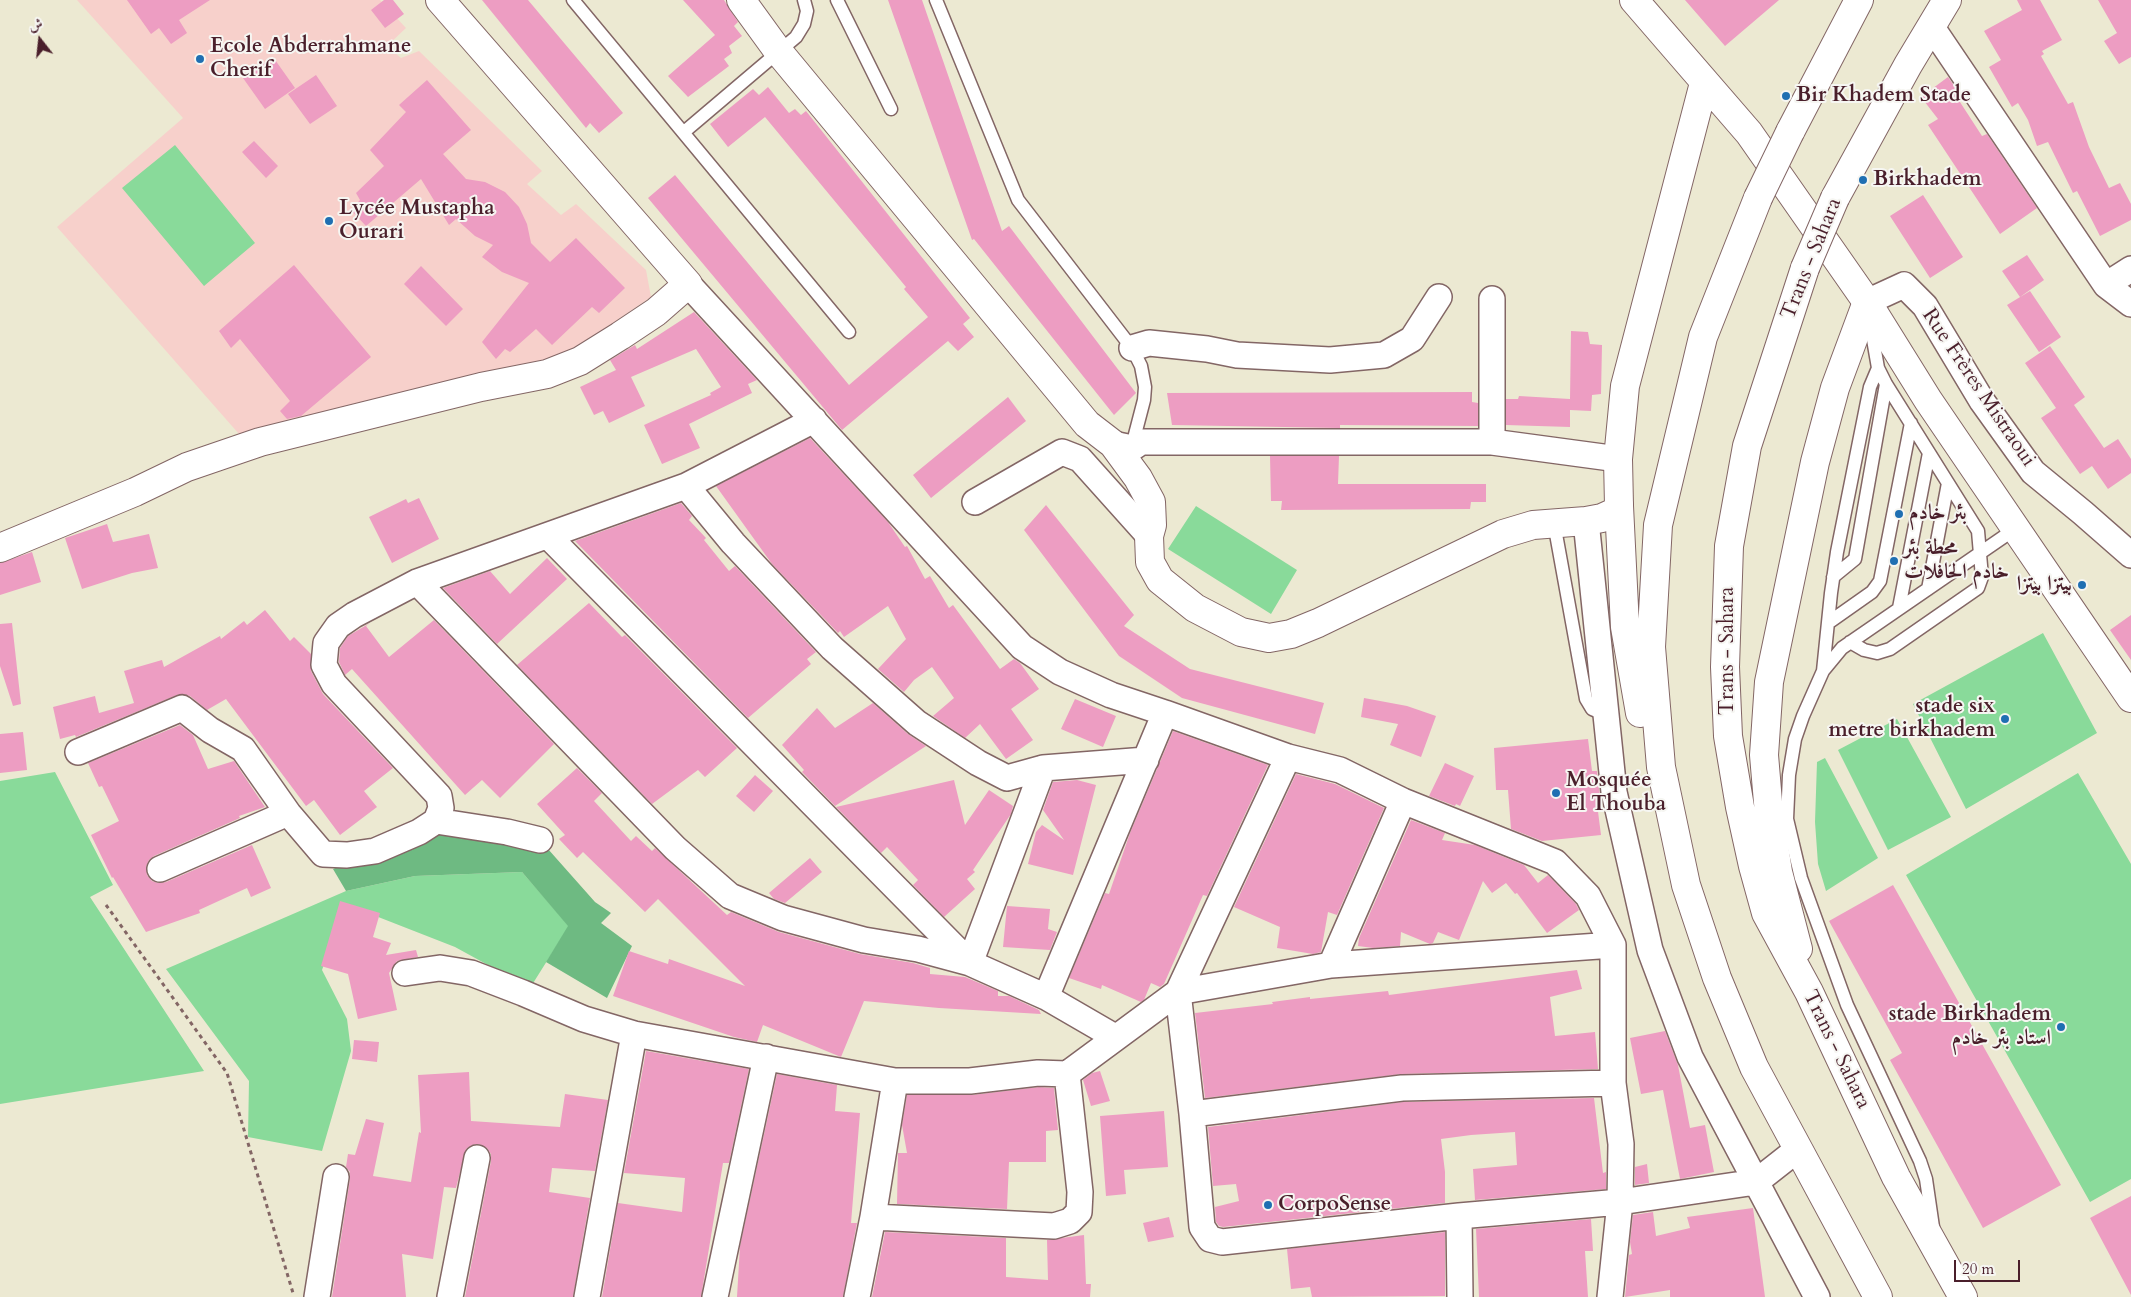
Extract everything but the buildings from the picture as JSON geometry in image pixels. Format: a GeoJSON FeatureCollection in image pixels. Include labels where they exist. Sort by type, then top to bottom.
{"type":"FeatureCollection","features":[{"type":"Feature","properties":{"kind":"main road"},"geometry":{"type":"LineString","coordinates":[[0,548],[135,492],[187,466],[260,442],[472,390],[547,374],[580,361],[620,336],[656,312],[688,284],[440,0]]}},
{"type":"Feature","properties":{"kind":"main road"},"geometry":{"type":"LineString","coordinates":[[741,0],[778,51],[1087,424],[1122,446],[1151,502],[1150,562],[1160,580],[1195,608],[1241,632],[1269,638],[1291,634],[1318,623],[1503,534],[1533,525],[1586,522],[1613,513],[1620,506]]}},
{"type":"Feature","properties":{"kind":"main road"},"geometry":{"type":"LineString","coordinates":[[1634,0],[1704,83],[1749,132],[1867,302],[1928,400],[2131,698]]}},
{"type":"Feature","properties":{"kind":"main road"},"geometry":{"type":"LineString","coordinates":[[1859,0],[1758,198],[1703,337],[1658,525],[1651,646],[1661,767],[1686,885],[1717,978],[1754,1067],[1878,1297]]}},
{"type":"Feature","properties":{"kind":"main road","name":"Trans - Sahara"},"geometry":{"type":"LineString","coordinates":[[1947,0],[1835,198],[1805,268],[1747,446],[1729,546],[1725,667],[1728,736],[1753,866],[1766,913],[1809,992],[1896,1177],[1963,1297]]}},
{"type":"Feature","properties":{"kind":"main road"},"geometry":{"type":"LineString","coordinates":[[1661,767],[1641,715],[1625,626],[1618,459],[1627,377],[1704,83]]}},
{"type":"Feature","properties":{"kind":"main road"},"geometry":{"type":"LineString","coordinates":[[1809,992],[1778,872],[1769,814],[1764,755],[1769,682],[1815,462],[1835,388],[1867,302]]}},
{"type":"Feature","properties":{"kind":"street"},"geometry":{"type":"LineString","coordinates":[[1931,26],[2106,285],[2131,304]]}},
{"type":"Feature","properties":{"kind":"street"},"geometry":{"type":"LineString","coordinates":[[2106,285],[2131,269]]}},
{"type":"Feature","properties":{"kind":"street"},"geometry":{"type":"LineString","coordinates":[[688,284],[1022,647],[1060,672],[1111,695],[1288,757],[1340,770],[1403,801],[1556,862],[1588,896],[1613,945],[1613,1083],[1621,1144],[1620,1202],[1610,1297]]}},
{"type":"Feature","properties":{"kind":"street","name":"Rue Frères Mistraoui"},"geometry":{"type":"LineString","coordinates":[[1867,302],[1904,285],[1925,306],[1982,401],[2033,472],[2131,555]]}},
{"type":"Feature","properties":{"kind":"street"},"geometry":{"type":"LineString","coordinates":[[1132,348],[1149,343],[1207,349],[1237,355],[1330,360],[1384,354],[1412,339],[1439,298]]}},
{"type":"Feature","properties":{"kind":"street"},"geometry":{"type":"LineString","coordinates":[[1492,298],[1492,442]]}},
{"type":"Feature","properties":{"kind":"street"},"geometry":{"type":"LineString","coordinates":[[78,752],[182,708],[210,730],[243,749],[288,813],[324,854],[347,855],[375,851],[419,832],[436,821],[441,808],[439,796],[334,684],[324,665],[326,643],[338,626],[354,615],[417,582],[686,486],[814,420]]}},
{"type":"Feature","properties":{"kind":"street"},"geometry":{"type":"LineString","coordinates":[[1122,446],[1141,442],[1492,442],[1618,459]]}},
{"type":"Feature","properties":{"kind":"street"},"geometry":{"type":"LineString","coordinates":[[976,502],[1062,452],[1080,459],[1149,536]]}},
{"type":"Feature","properties":{"kind":"street"},"geometry":{"type":"LineString","coordinates":[[686,486],[732,543],[832,648],[917,723],[978,764],[1008,778],[1043,768],[1146,760]]}},
{"type":"Feature","properties":{"kind":"street"},"geometry":{"type":"LineString","coordinates":[[1586,522],[1614,792],[1650,950],[1690,1057],[1817,1297]]}},
{"type":"Feature","properties":{"kind":"street"},"geometry":{"type":"LineString","coordinates":[[548,536],[970,963]]}},
{"type":"Feature","properties":{"kind":"street"},"geometry":{"type":"LineString","coordinates":[[417,582],[669,841],[730,896],[783,918],[864,940],[918,950],[970,963],[1046,997],[1115,1037]]}},
{"type":"Feature","properties":{"kind":"street"},"geometry":{"type":"LineString","coordinates":[[1046,997],[1165,713]]}},
{"type":"Feature","properties":{"kind":"street"},"geometry":{"type":"LineString","coordinates":[[1288,757],[1178,992],[1192,1114],[1202,1227],[1210,1239],[1222,1242],[1459,1216],[1620,1202],[1756,1182],[1798,1149]]}},
{"type":"Feature","properties":{"kind":"street"},"geometry":{"type":"LineString","coordinates":[[970,963],[1043,768]]}},
{"type":"Feature","properties":{"kind":"street"},"geometry":{"type":"LineString","coordinates":[[1331,964],[1403,801]]}},
{"type":"Feature","properties":{"kind":"street"},"geometry":{"type":"LineString","coordinates":[[160,869],[288,813]]}},
{"type":"Feature","properties":{"kind":"street"},"geometry":{"type":"LineString","coordinates":[[436,821],[507,832],[540,840]]}},
{"type":"Feature","properties":{"kind":"street"},"geometry":{"type":"LineString","coordinates":[[405,974],[440,968],[471,973],[524,992],[584,1019],[634,1034],[895,1081],[970,1081],[1038,1072],[1067,1074],[1178,992],[1331,964],[1613,945]]}},
{"type":"Feature","properties":{"kind":"street"},"geometry":{"type":"LineString","coordinates":[[587,1297],[634,1034]]}},
{"type":"Feature","properties":{"kind":"street"},"geometry":{"type":"LineString","coordinates":[[714,1297],[766,1057]]}},
{"type":"Feature","properties":{"kind":"street"},"geometry":{"type":"LineString","coordinates":[[873,1217],[1054,1226],[1070,1221],[1079,1212],[1080,1192],[1067,1074]]}},
{"type":"Feature","properties":{"kind":"street"},"geometry":{"type":"LineString","coordinates":[[856,1297],[873,1217],[895,1081]]}},
{"type":"Feature","properties":{"kind":"street"},"geometry":{"type":"LineString","coordinates":[[1192,1114],[1402,1088],[1613,1083]]}},
{"type":"Feature","properties":{"kind":"street"},"geometry":{"type":"LineString","coordinates":[[450,1297],[477,1158]]}},
{"type":"Feature","properties":{"kind":"street"},"geometry":{"type":"LineString","coordinates":[[317,1297],[336,1177]]}},
{"type":"Feature","properties":{"kind":"street"},"geometry":{"type":"LineString","coordinates":[[1459,1216],[1460,1297]]}},
{"type":"Feature","properties":{"kind":"lane"},"geometry":{"type":"LineString","coordinates":[[573,0],[849,332]]}},
{"type":"Feature","properties":{"kind":"lane"},"geometry":{"type":"LineString","coordinates":[[684,132],[796,37],[804,24],[807,12],[804,0]]}},
{"type":"Feature","properties":{"kind":"lane"},"geometry":{"type":"LineString","coordinates":[[837,0],[891,109]]}},
{"type":"Feature","properties":{"kind":"lane"},"geometry":{"type":"LineString","coordinates":[[936,0],[1018,200],[1132,348],[1141,366],[1145,387],[1144,400],[1122,446]]}},
{"type":"Feature","properties":{"kind":"lane"},"geometry":{"type":"LineString","coordinates":[[1850,642],[1864,650],[1877,653],[1890,649],[1978,588],[1982,577],[1978,532],[1878,368],[1867,302]]}},
{"type":"Feature","properties":{"kind":"lane"},"geometry":{"type":"LineString","coordinates":[[1878,368],[1870,387],[1833,577],[1823,671],[1795,739],[1789,775],[1787,819],[1801,878],[1847,1005],[1926,1179],[1936,1249]]}},
{"type":"Feature","properties":{"kind":"lane"},"geometry":{"type":"LineString","coordinates":[[1833,577],[1855,559],[1886,384]]}},
{"type":"Feature","properties":{"kind":"lane"},"geometry":{"type":"LineString","coordinates":[[1828,623],[1872,592],[1880,581],[1911,423]]}},
{"type":"Feature","properties":{"kind":"lane"},"geometry":{"type":"LineString","coordinates":[[1899,608],[1930,453]]}},
{"type":"Feature","properties":{"kind":"lane"},"geometry":{"type":"LineString","coordinates":[[1928,589],[1948,483]]}},
{"type":"Feature","properties":{"kind":"lane"},"geometry":{"type":"LineString","coordinates":[[1554,523],[1586,699],[1592,709],[1606,715]]}},
{"type":"Feature","properties":{"kind":"lane"},"geometry":{"type":"LineString","coordinates":[[1823,671],[1842,648],[1850,642],[2015,529]]}},
{"type":"Feature","properties":{"kind":"path"},"geometry":{"type":"LineString","coordinates":[[106,905],[227,1074],[295,1297]]}},
{"type":"Feature","properties":{"kind":"shaded area","name":"Lycée Mustapha Ourari"},"geometry":{"type":"Polygon","coordinates":[[[77,0],[380,0],[406,28],[387,46],[401,58],[419,51],[542,171],[527,184],[561,215],[576,204],[646,270],[651,297],[563,357],[465,377],[239,434],[57,227],[183,118],[77,0]]]}},
{"type":"Feature","properties":{"kind":"green space"},"geometry":{"type":"Polygon","coordinates":[[[175,145],[255,243],[204,286],[122,188],[175,145]]]}},
{"type":"Feature","properties":{"kind":"green space"},"geometry":{"type":"Polygon","coordinates":[[[1196,506],[1297,570],[1271,614],[1168,549],[1196,506]]]}},
{"type":"Feature","properties":{"kind":"green space","name":"stade six metre birkhadem"},"geometry":{"type":"Polygon","coordinates":[[[2043,633],[2097,733],[1966,809],[1913,704],[2043,633]]]}},
{"type":"Feature","properties":{"kind":"green space"},"geometry":{"type":"Polygon","coordinates":[[[1897,719],[1951,817],[1888,850],[1838,750],[1897,719]]]}},
{"type":"Feature","properties":{"kind":"green space"},"geometry":{"type":"Polygon","coordinates":[[[1825,758],[1878,858],[1826,891],[1818,864],[1815,822],[1817,762],[1825,758]]]}},
{"type":"Feature","properties":{"kind":"green space"},"geometry":{"type":"Polygon","coordinates":[[[55,772],[113,885],[90,897],[204,1071],[0,1104],[0,781],[55,772]]]}},
{"type":"Feature","properties":{"kind":"green space","name":"stade Birkhadem استاد بئر خادم"},"geometry":{"type":"Polygon","coordinates":[[[2078,773],[2131,864],[2131,1179],[2090,1202],[1906,875],[2078,773]]]}},
{"type":"Feature","properties":{"kind":"green space"},"geometry":{"type":"Polygon","coordinates":[[[419,832],[540,840],[595,902],[611,913],[601,923],[632,946],[607,998],[546,962],[568,926],[522,872],[415,876],[346,891],[333,869],[419,832]]]}},
{"type":"Feature","properties":{"kind":"green space"},"geometry":{"type":"Polygon","coordinates":[[[522,872],[569,926],[530,988],[455,947],[345,904],[322,970],[347,1019],[351,1051],[322,1151],[248,1137],[249,1081],[166,969],[346,891],[415,876],[522,872]]]}},
{"type":"Feature","properties":{"kind":"place","name":"Ecole Abderrahmane Cherif"},"geometry":{"type":"Point","coordinates":[200,59]}},
{"type":"Feature","properties":{"kind":"place","name":"Bir Khadem Stade"},"geometry":{"type":"Point","coordinates":[1786,96]}},
{"type":"Feature","properties":{"kind":"place","name":"Birkhadem"},"geometry":{"type":"Point","coordinates":[1863,180]}},
{"type":"Feature","properties":{"kind":"place","name":"Lycée Mustapha Ourari"},"geometry":{"type":"Point","coordinates":[329,221]}},
{"type":"Feature","properties":{"kind":"place","name":"بئر خادم"},"geometry":{"type":"Point","coordinates":[1899,514]}},
{"type":"Feature","properties":{"kind":"place","name":"محطة بئر خادم الحافلات"},"geometry":{"type":"Point","coordinates":[1894,561]}},
{"type":"Feature","properties":{"kind":"place","name":"بيتزا بيتزا"},"geometry":{"type":"Point","coordinates":[2082,585]}},
{"type":"Feature","properties":{"kind":"place","name":"stade six metre birkhadem"},"geometry":{"type":"Point","coordinates":[2005,719]}},
{"type":"Feature","properties":{"kind":"place","name":"Mosquée El Thouba"},"geometry":{"type":"Point","coordinates":[1556,793]}},
{"type":"Feature","properties":{"kind":"place","name":"stade Birkhadem استاد بئر خادم"},"geometry":{"type":"Point","coordinates":[2061,1027]}},
{"type":"Feature","properties":{"kind":"place","name":"CorpoSense"},"geometry":{"type":"Point","coordinates":[1268,1205]}}]}
